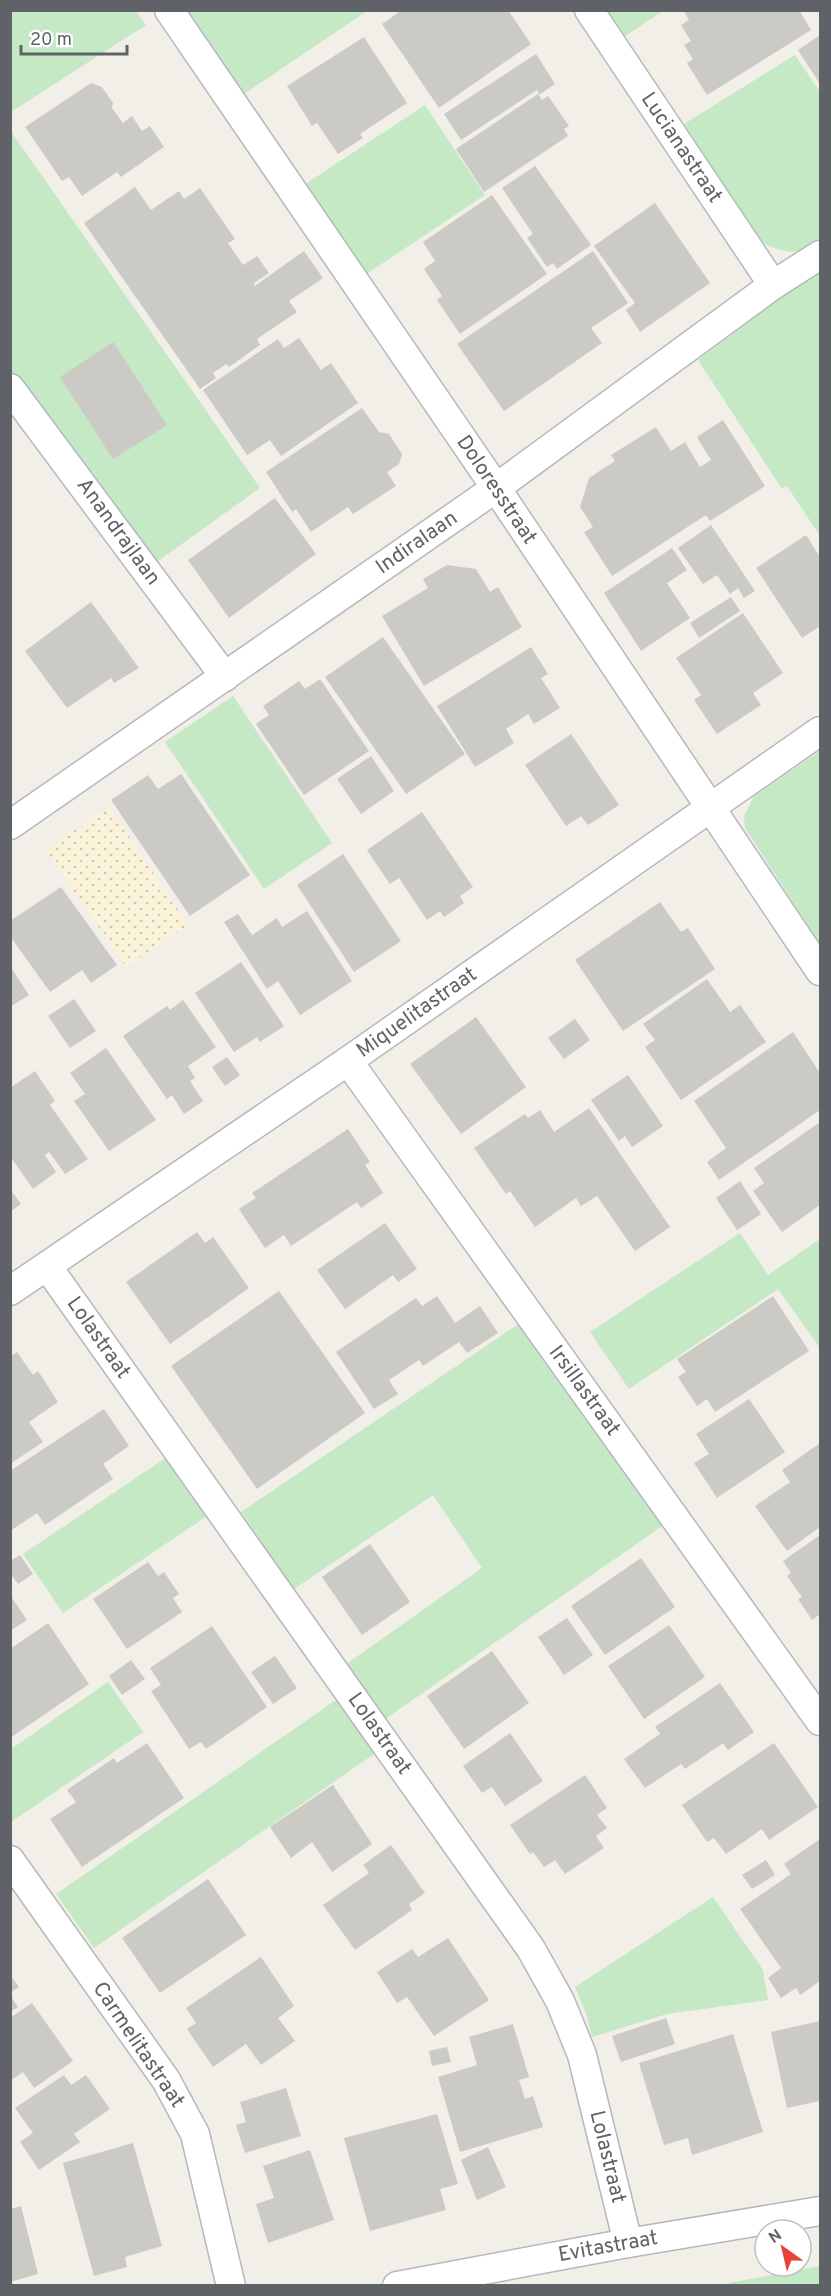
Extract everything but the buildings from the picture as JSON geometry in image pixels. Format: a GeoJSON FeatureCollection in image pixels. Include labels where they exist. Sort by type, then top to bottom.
{"type":"FeatureCollection","features":[{"type":"Feature","properties":{"kind":"street","name":"Doloresstraat"},"geometry":{"type":"LineString","coordinates":[[169,10],[496,488],[820,971]]}},
{"type":"Feature","properties":{"kind":"street","name":"Lucianastraat"},"geometry":{"type":"LineString","coordinates":[[589,10],[773,285]]}},
{"type":"Feature","properties":{"kind":"street","name":"Indiralaan"},"geometry":{"type":"LineString","coordinates":[[10,825],[496,488],[773,285],[820,255]]}},
{"type":"Feature","properties":{"kind":"street","name":"Anandrajlaan"},"geometry":{"type":"LineString","coordinates":[[10,388],[225,677]]}},
{"type":"Feature","properties":{"kind":"street","name":"Miquelitastraat"},"geometry":{"type":"LineString","coordinates":[[10,1291],[348,1061],[820,731]]}},
{"type":"Feature","properties":{"kind":"street","name":"Irsillastraat"},"geometry":{"type":"LineString","coordinates":[[348,1061],[820,1721]]}},
{"type":"Feature","properties":{"kind":"street","name":"Lolastraat"},"geometry":{"type":"LineString","coordinates":[[47,1266],[531,1949],[560,2001],[582,2055],[628,2243]]}},
{"type":"Feature","properties":{"kind":"street","name":"Carmelitastraat"},"geometry":{"type":"LineString","coordinates":[[10,1860],[166,2080],[195,2134],[231,2286]]}},
{"type":"Feature","properties":{"kind":"street","name":"Evitastraat"},"geometry":{"type":"LineString","coordinates":[[397,2286],[628,2243],[820,2211]]}},
{"type":"Feature","properties":{"kind":"green space"},"geometry":{"type":"Polygon","coordinates":[[[11,10],[136,11],[146,25],[11,112],[11,10]]]}},
{"type":"Feature","properties":{"kind":"green space"},"geometry":{"type":"Polygon","coordinates":[[[182,11],[367,11],[241,96],[182,11]]]}},
{"type":"Feature","properties":{"kind":"green space"},"geometry":{"type":"Polygon","coordinates":[[[603,11],[663,11],[622,38],[603,11]]]}},
{"type":"Feature","properties":{"kind":"green space"},"geometry":{"type":"Polygon","coordinates":[[[795,55],[820,92],[820,243],[805,250],[790,251],[775,248],[760,241],[684,124],[795,55]]]}},
{"type":"Feature","properties":{"kind":"green space"},"geometry":{"type":"Polygon","coordinates":[[[425,105],[485,195],[359,279],[298,189],[425,105]]]}},
{"type":"Feature","properties":{"kind":"green space"},"geometry":{"type":"Polygon","coordinates":[[[10,130],[260,488],[144,571],[11,391],[10,130]]]}},
{"type":"Feature","properties":{"kind":"green space"},"geometry":{"type":"Polygon","coordinates":[[[820,267],[820,536],[787,486],[782,489],[698,360],[820,267]]]}},
{"type":"Feature","properties":{"kind":"green space"},"geometry":{"type":"Polygon","coordinates":[[[233,696],[332,843],[264,889],[165,742],[233,696]]]}},
{"type":"Feature","properties":{"kind":"green space"},"geometry":{"type":"Polygon","coordinates":[[[820,751],[819,942],[745,828],[744,816],[754,796],[820,751]]]}},
{"type":"Feature","properties":{"kind":"green space"},"geometry":{"type":"Polygon","coordinates":[[[740,1233],[768,1275],[820,1239],[820,1348],[778,1289],[629,1389],[590,1332],[740,1233]]]}},
{"type":"Feature","properties":{"kind":"green space"},"geometry":{"type":"Polygon","coordinates":[[[523,1321],[665,1524],[384,1720],[345,1665],[482,1568],[433,1495],[294,1589],[241,1512],[523,1321]]]}},
{"type":"Feature","properties":{"kind":"green space"},"geometry":{"type":"Polygon","coordinates":[[[167,1457],[207,1516],[63,1613],[23,1554],[167,1457]]]}},
{"type":"Feature","properties":{"kind":"green space"},"geometry":{"type":"Polygon","coordinates":[[[108,1682],[143,1732],[11,1822],[11,1749],[108,1682]]]}},
{"type":"Feature","properties":{"kind":"green space"},"geometry":{"type":"Polygon","coordinates":[[[339,1698],[377,1752],[94,1948],[56,1894],[339,1698]]]}},
{"type":"Feature","properties":{"kind":"green space"},"geometry":{"type":"Polygon","coordinates":[[[713,1897],[763,1970],[768,2000],[667,2014],[592,2037],[587,2016],[575,1987],[713,1897]]]}},
{"type":"Feature","properties":{"kind":"green space"},"geometry":{"type":"Polygon","coordinates":[[[820,2266],[820,2285],[729,2285],[729,2283],[756,2278],[813,2278],[813,2267],[820,2266]]]}},
{"type":"Feature","properties":{"kind":"sand"},"geometry":{"type":"Polygon","coordinates":[[[109,807],[188,925],[126,967],[46,850],[109,807]]]}}]}
